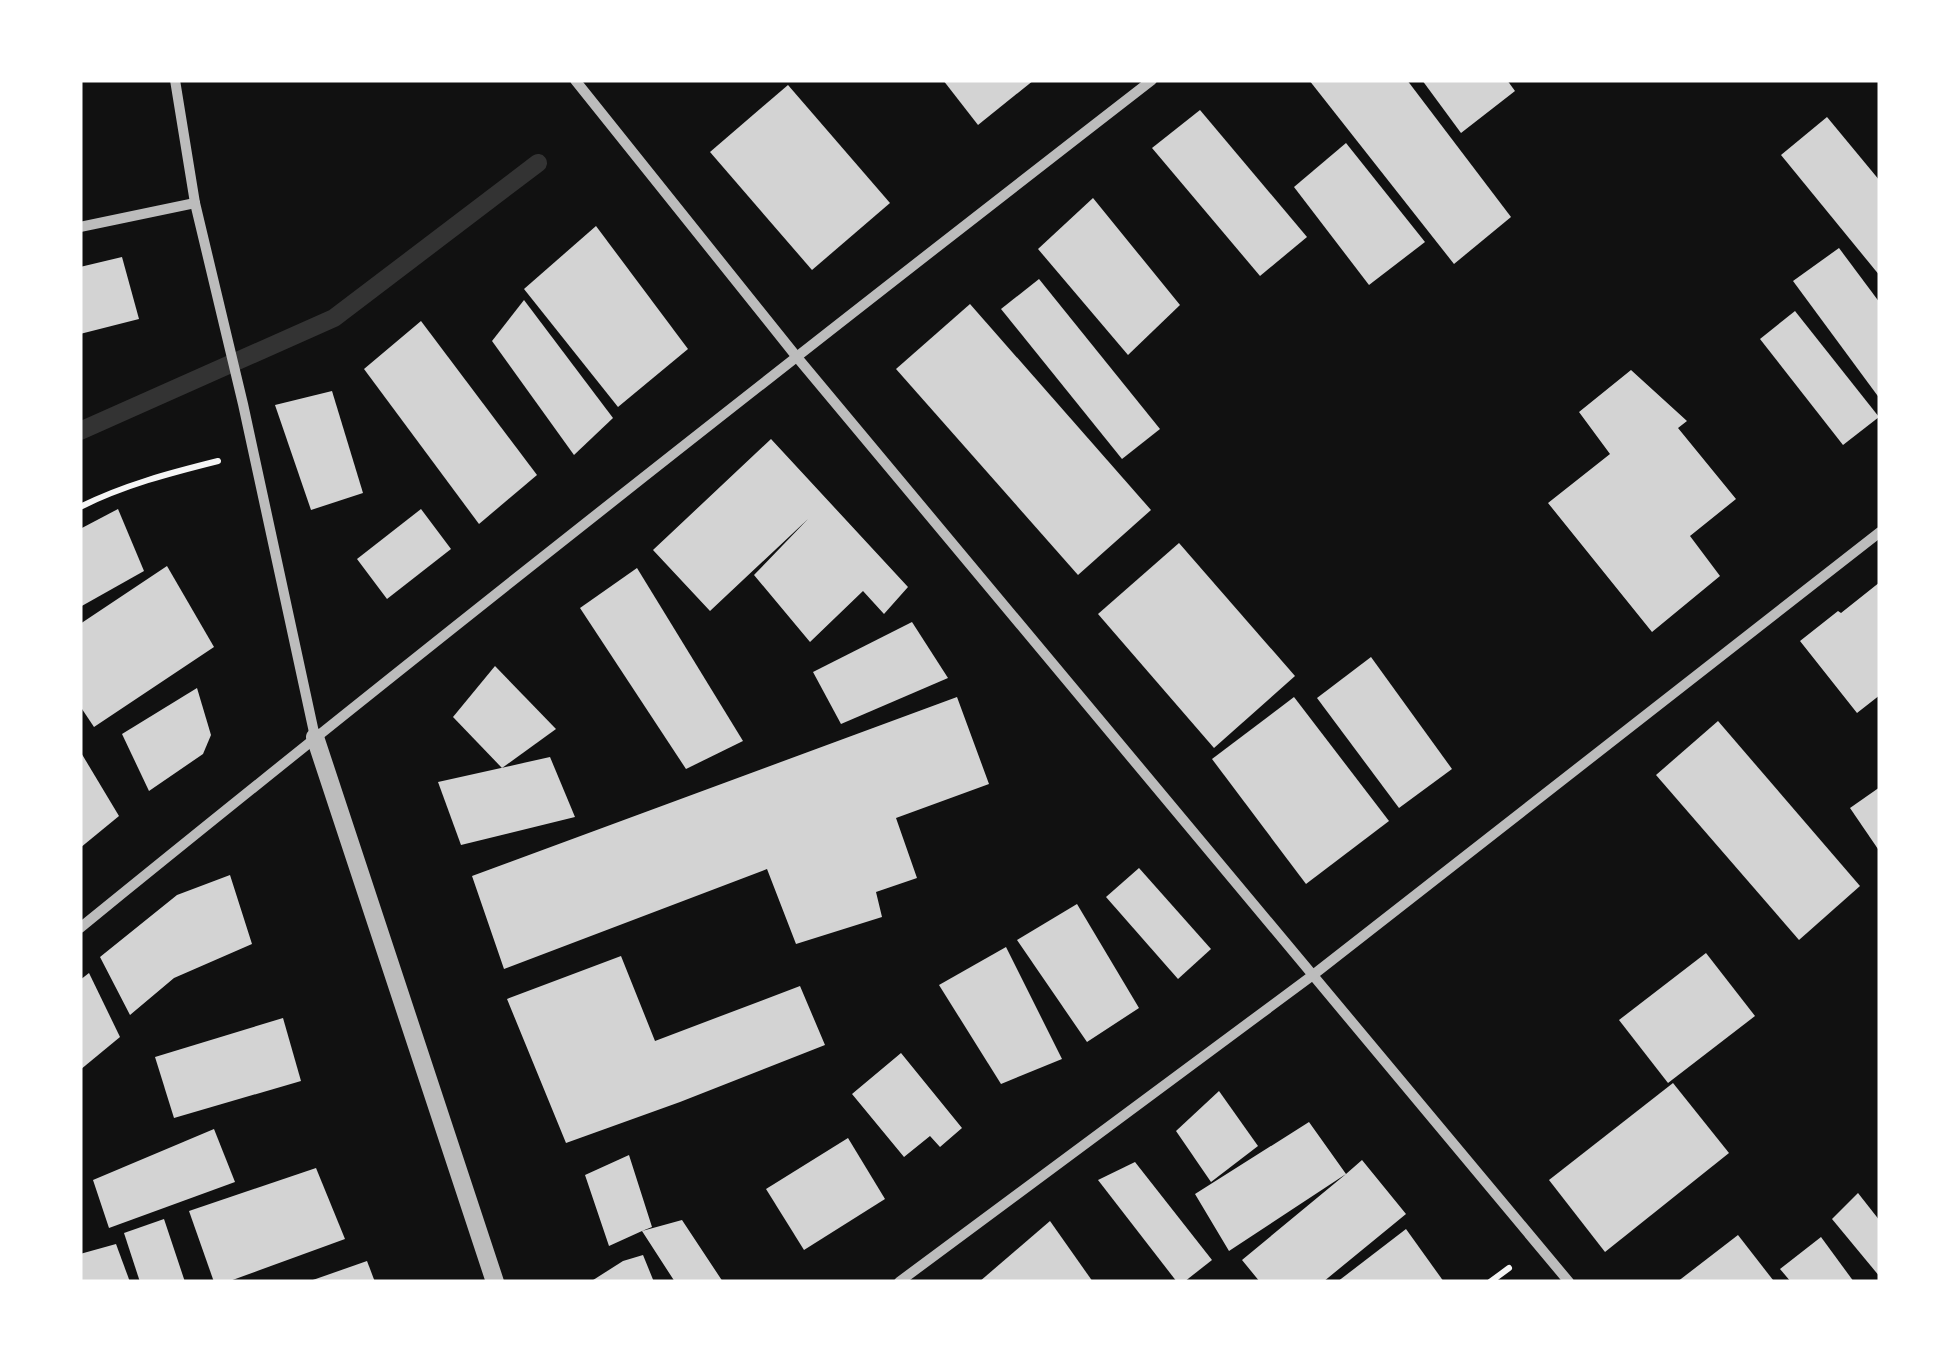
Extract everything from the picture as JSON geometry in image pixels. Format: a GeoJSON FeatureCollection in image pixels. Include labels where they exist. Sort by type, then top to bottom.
{"type":"FeatureCollection","features":[{"type":"Feature","properties":{"kind":"street"},"geometry":{"type":"LineString","coordinates":[[176,80],[195,203],[315,736],[495,1282]]}},
{"type":"Feature","properties":{"kind":"street"},"geometry":{"type":"LineString","coordinates":[[575,80],[796,356],[1569,1282]]}},
{"type":"Feature","properties":{"kind":"street"},"geometry":{"type":"LineString","coordinates":[[80,928],[315,736],[1152,80]]}},
{"type":"Feature","properties":{"kind":"street"},"geometry":{"type":"LineString","coordinates":[[80,228],[195,203]]}},
{"type":"Feature","properties":{"kind":"street"},"geometry":{"type":"LineString","coordinates":[[899,1282],[1313,975],[1880,532]]}},
{"type":"Feature","properties":{"kind":"path"},"geometry":{"type":"LineString","coordinates":[[80,507],[158,476],[253,452]]}},
{"type":"Feature","properties":{"kind":"building"},"geometry":{"type":"Polygon","coordinates":[[[943,80],[1034,80],[978,125],[943,80]]]}},
{"type":"Feature","properties":{"kind":"building"},"geometry":{"type":"Polygon","coordinates":[[[1309,80],[1407,80],[1511,217],[1454,264],[1309,80]]]}},
{"type":"Feature","properties":{"kind":"building"},"geometry":{"type":"Polygon","coordinates":[[[1422,80],[1507,80],[1515,91],[1461,133],[1422,80]]]}},
{"type":"Feature","properties":{"kind":"building"},"geometry":{"type":"Polygon","coordinates":[[[788,85],[890,203],[812,270],[710,152],[788,85]]]}},
{"type":"Feature","properties":{"kind":"building"},"geometry":{"type":"Polygon","coordinates":[[[1200,110],[1307,237],[1260,276],[1152,148],[1200,110]]]}},
{"type":"Feature","properties":{"kind":"building"},"geometry":{"type":"Polygon","coordinates":[[[1827,117],[1880,181],[1880,276],[1781,155],[1827,117]]]}},
{"type":"Feature","properties":{"kind":"building"},"geometry":{"type":"Polygon","coordinates":[[[1346,143],[1425,242],[1369,285],[1294,187],[1346,143]]]}},
{"type":"Feature","properties":{"kind":"building"},"geometry":{"type":"Polygon","coordinates":[[[1093,198],[1180,305],[1128,355],[1038,249],[1093,198]]]}},
{"type":"Feature","properties":{"kind":"building"},"geometry":{"type":"Polygon","coordinates":[[[596,226],[688,349],[618,407],[524,289],[596,226]]]}},
{"type":"Feature","properties":{"kind":"building"},"geometry":{"type":"Polygon","coordinates":[[[1839,248],[1880,303],[1880,399],[1793,281],[1839,248]]]}},
{"type":"Feature","properties":{"kind":"building"},"geometry":{"type":"Polygon","coordinates":[[[122,257],[139,319],[80,334],[80,267],[122,257]]]}},
{"type":"Feature","properties":{"kind":"building"},"geometry":{"type":"Polygon","coordinates":[[[1039,279],[1160,429],[1122,459],[1001,309],[1039,279]]]}},
{"type":"Feature","properties":{"kind":"building"},"geometry":{"type":"Polygon","coordinates":[[[524,300],[613,418],[574,455],[492,341],[524,300]]]}},
{"type":"Feature","properties":{"kind":"building"},"geometry":{"type":"Polygon","coordinates":[[[970,304],[1151,510],[1078,575],[896,369],[970,304]]]}},
{"type":"Feature","properties":{"kind":"building"},"geometry":{"type":"Polygon","coordinates":[[[1795,311],[1879,417],[1843,445],[1760,339],[1795,311]]]}},
{"type":"Feature","properties":{"kind":"building"},"geometry":{"type":"Polygon","coordinates":[[[421,321],[537,475],[479,524],[364,369],[421,321]]]}},
{"type":"Feature","properties":{"kind":"building"},"geometry":{"type":"Polygon","coordinates":[[[1631,370],[1687,421],[1678,428],[1736,499],[1690,536],[1720,576],[1652,632],[1548,503],[1610,454],[1579,412],[1631,370]]]}},
{"type":"Feature","properties":{"kind":"building"},"geometry":{"type":"Polygon","coordinates":[[[332,391],[363,493],[311,510],[275,405],[332,391]]]}},
{"type":"Feature","properties":{"kind":"building"},"geometry":{"type":"Polygon","coordinates":[[[771,439],[908,587],[884,614],[863,591],[810,642],[754,575],[808,519],[710,611],[653,550],[771,439]]]}},
{"type":"Feature","properties":{"kind":"building"},"geometry":{"type":"Polygon","coordinates":[[[118,509],[144,571],[80,607],[80,529],[118,509]]]}},
{"type":"Feature","properties":{"kind":"building"},"geometry":{"type":"Polygon","coordinates":[[[421,509],[451,549],[387,599],[357,559],[421,509]]]}},
{"type":"Feature","properties":{"kind":"building"},"geometry":{"type":"Polygon","coordinates":[[[1179,543],[1295,676],[1214,748],[1098,614],[1179,543]]]}},
{"type":"Feature","properties":{"kind":"building"},"geometry":{"type":"Polygon","coordinates":[[[167,566],[214,647],[94,727],[80,706],[80,624],[167,566]]]}},
{"type":"Feature","properties":{"kind":"building"},"geometry":{"type":"Polygon","coordinates":[[[637,568],[743,741],[686,769],[580,608],[637,568]]]}},
{"type":"Feature","properties":{"kind":"building"},"geometry":{"type":"Polygon","coordinates":[[[1880,582],[1880,695],[1857,713],[1800,641],[1880,582]]]}},
{"type":"Feature","properties":{"kind":"building"},"geometry":{"type":"Polygon","coordinates":[[[912,622],[948,678],[841,724],[813,672],[912,622]]]}},
{"type":"Feature","properties":{"kind":"building"},"geometry":{"type":"Polygon","coordinates":[[[1371,657],[1452,769],[1399,808],[1317,698],[1371,657]]]}},
{"type":"Feature","properties":{"kind":"building"},"geometry":{"type":"Polygon","coordinates":[[[495,666],[556,729],[502,768],[453,717],[495,666]]]}},
{"type":"Feature","properties":{"kind":"building"},"geometry":{"type":"Polygon","coordinates":[[[197,688],[211,735],[203,754],[149,791],[122,734],[197,688]]]}},
{"type":"Feature","properties":{"kind":"building"},"geometry":{"type":"Polygon","coordinates":[[[957,697],[989,784],[896,818],[917,878],[876,892],[882,917],[796,944],[767,869],[504,969],[472,876],[957,697]]]}},
{"type":"Feature","properties":{"kind":"building"},"geometry":{"type":"Polygon","coordinates":[[[1294,697],[1389,821],[1306,884],[1212,759],[1294,697]]]}},
{"type":"Feature","properties":{"kind":"building"},"geometry":{"type":"Polygon","coordinates":[[[1718,721],[1860,886],[1799,940],[1656,775],[1718,721]]]}},
{"type":"Feature","properties":{"kind":"building"},"geometry":{"type":"Polygon","coordinates":[[[80,751],[119,816],[80,848],[80,751]]]}},
{"type":"Feature","properties":{"kind":"building"},"geometry":{"type":"Polygon","coordinates":[[[550,757],[575,817],[461,845],[438,782],[550,757]]]}},
{"type":"Feature","properties":{"kind":"building"},"geometry":{"type":"Polygon","coordinates":[[[1880,787],[1880,852],[1850,808],[1880,787]]]}},
{"type":"Feature","properties":{"kind":"building"},"geometry":{"type":"Polygon","coordinates":[[[1139,868],[1211,949],[1178,979],[1106,897],[1139,868]]]}},
{"type":"Feature","properties":{"kind":"building"},"geometry":{"type":"Polygon","coordinates":[[[230,875],[252,944],[174,978],[130,1015],[100,957],[177,895],[230,875]]]}},
{"type":"Feature","properties":{"kind":"building"},"geometry":{"type":"Polygon","coordinates":[[[1077,904],[1139,1008],[1087,1042],[1017,940],[1077,904]]]}},
{"type":"Feature","properties":{"kind":"building"},"geometry":{"type":"Polygon","coordinates":[[[1006,947],[1062,1059],[1001,1084],[939,985],[1006,947]]]}},
{"type":"Feature","properties":{"kind":"building"},"geometry":{"type":"Polygon","coordinates":[[[1706,953],[1755,1016],[1668,1083],[1619,1020],[1706,953]]]}},
{"type":"Feature","properties":{"kind":"building"},"geometry":{"type":"Polygon","coordinates":[[[621,956],[655,1041],[800,986],[825,1045],[566,1143],[507,999],[621,956]]]}},
{"type":"Feature","properties":{"kind":"building"},"geometry":{"type":"Polygon","coordinates":[[[89,973],[120,1037],[80,1070],[80,980],[89,973]]]}},
{"type":"Feature","properties":{"kind":"building"},"geometry":{"type":"Polygon","coordinates":[[[283,1018],[301,1081],[174,1118],[155,1057],[283,1018]]]}},
{"type":"Feature","properties":{"kind":"building"},"geometry":{"type":"Polygon","coordinates":[[[901,1053],[962,1128],[940,1147],[930,1136],[904,1157],[852,1094],[901,1053]]]}},
{"type":"Feature","properties":{"kind":"building"},"geometry":{"type":"Polygon","coordinates":[[[1673,1083],[1729,1153],[1605,1252],[1549,1180],[1673,1083]]]}},
{"type":"Feature","properties":{"kind":"building"},"geometry":{"type":"Polygon","coordinates":[[[1219,1091],[1258,1146],[1211,1182],[1176,1131],[1219,1091]]]}},
{"type":"Feature","properties":{"kind":"building"},"geometry":{"type":"Polygon","coordinates":[[[1309,1122],[1346,1174],[1229,1251],[1195,1194],[1309,1122]]]}},
{"type":"Feature","properties":{"kind":"building"},"geometry":{"type":"Polygon","coordinates":[[[214,1129],[235,1182],[109,1228],[93,1180],[214,1129]]]}},
{"type":"Feature","properties":{"kind":"building"},"geometry":{"type":"Polygon","coordinates":[[[848,1138],[885,1199],[804,1250],[766,1189],[848,1138]]]}},
{"type":"Feature","properties":{"kind":"building"},"geometry":{"type":"Polygon","coordinates":[[[629,1155],[652,1227],[609,1246],[585,1175],[629,1155]]]}},
{"type":"Feature","properties":{"kind":"building"},"geometry":{"type":"Polygon","coordinates":[[[1362,1160],[1406,1214],[1323,1282],[1260,1282],[1242,1260],[1362,1160]]]}},
{"type":"Feature","properties":{"kind":"building"},"geometry":{"type":"Polygon","coordinates":[[[1135,1162],[1212,1260],[1184,1282],[1177,1282],[1098,1180],[1135,1162]]]}},
{"type":"Feature","properties":{"kind":"building"},"geometry":{"type":"Polygon","coordinates":[[[316,1168],[345,1239],[227,1282],[214,1282],[189,1211],[316,1168]]]}},
{"type":"Feature","properties":{"kind":"building"},"geometry":{"type":"Polygon","coordinates":[[[1858,1193],[1880,1221],[1880,1277],[1832,1219],[1858,1193]]]}},
{"type":"Feature","properties":{"kind":"building"},"geometry":{"type":"Polygon","coordinates":[[[164,1219],[185,1282],[140,1282],[124,1233],[164,1219]]]}},
{"type":"Feature","properties":{"kind":"building"},"geometry":{"type":"Polygon","coordinates":[[[682,1220],[723,1282],[675,1282],[642,1231],[682,1220]]]}},
{"type":"Feature","properties":{"kind":"building"},"geometry":{"type":"Polygon","coordinates":[[[1050,1221],[1093,1282],[979,1282],[1050,1221]]]}},
{"type":"Feature","properties":{"kind":"building"},"geometry":{"type":"Polygon","coordinates":[[[1406,1229],[1444,1282],[1337,1282],[1406,1229]]]}},
{"type":"Feature","properties":{"kind":"building"},"geometry":{"type":"Polygon","coordinates":[[[1738,1235],[1771,1282],[1677,1282],[1738,1235]]]}},
{"type":"Feature","properties":{"kind":"building"},"geometry":{"type":"Polygon","coordinates":[[[1821,1237],[1854,1282],[1791,1282],[1780,1269],[1821,1237]]]}},
{"type":"Feature","properties":{"kind":"building"},"geometry":{"type":"Polygon","coordinates":[[[116,1244],[130,1282],[80,1282],[80,1254],[116,1244]]]}},
{"type":"Feature","properties":{"kind":"building"},"geometry":{"type":"Polygon","coordinates":[[[643,1255],[654,1282],[590,1282],[623,1261],[643,1255]]]}},
{"type":"Feature","properties":{"kind":"building"},"geometry":{"type":"Polygon","coordinates":[[[367,1261],[375,1282],[310,1282],[310,1281],[367,1261]]]}},
{"type":"Feature","properties":{"kind":"waterway"},"geometry":{"type":"LineString","coordinates":[[80,431],[334,318],[538,163]]}}]}
